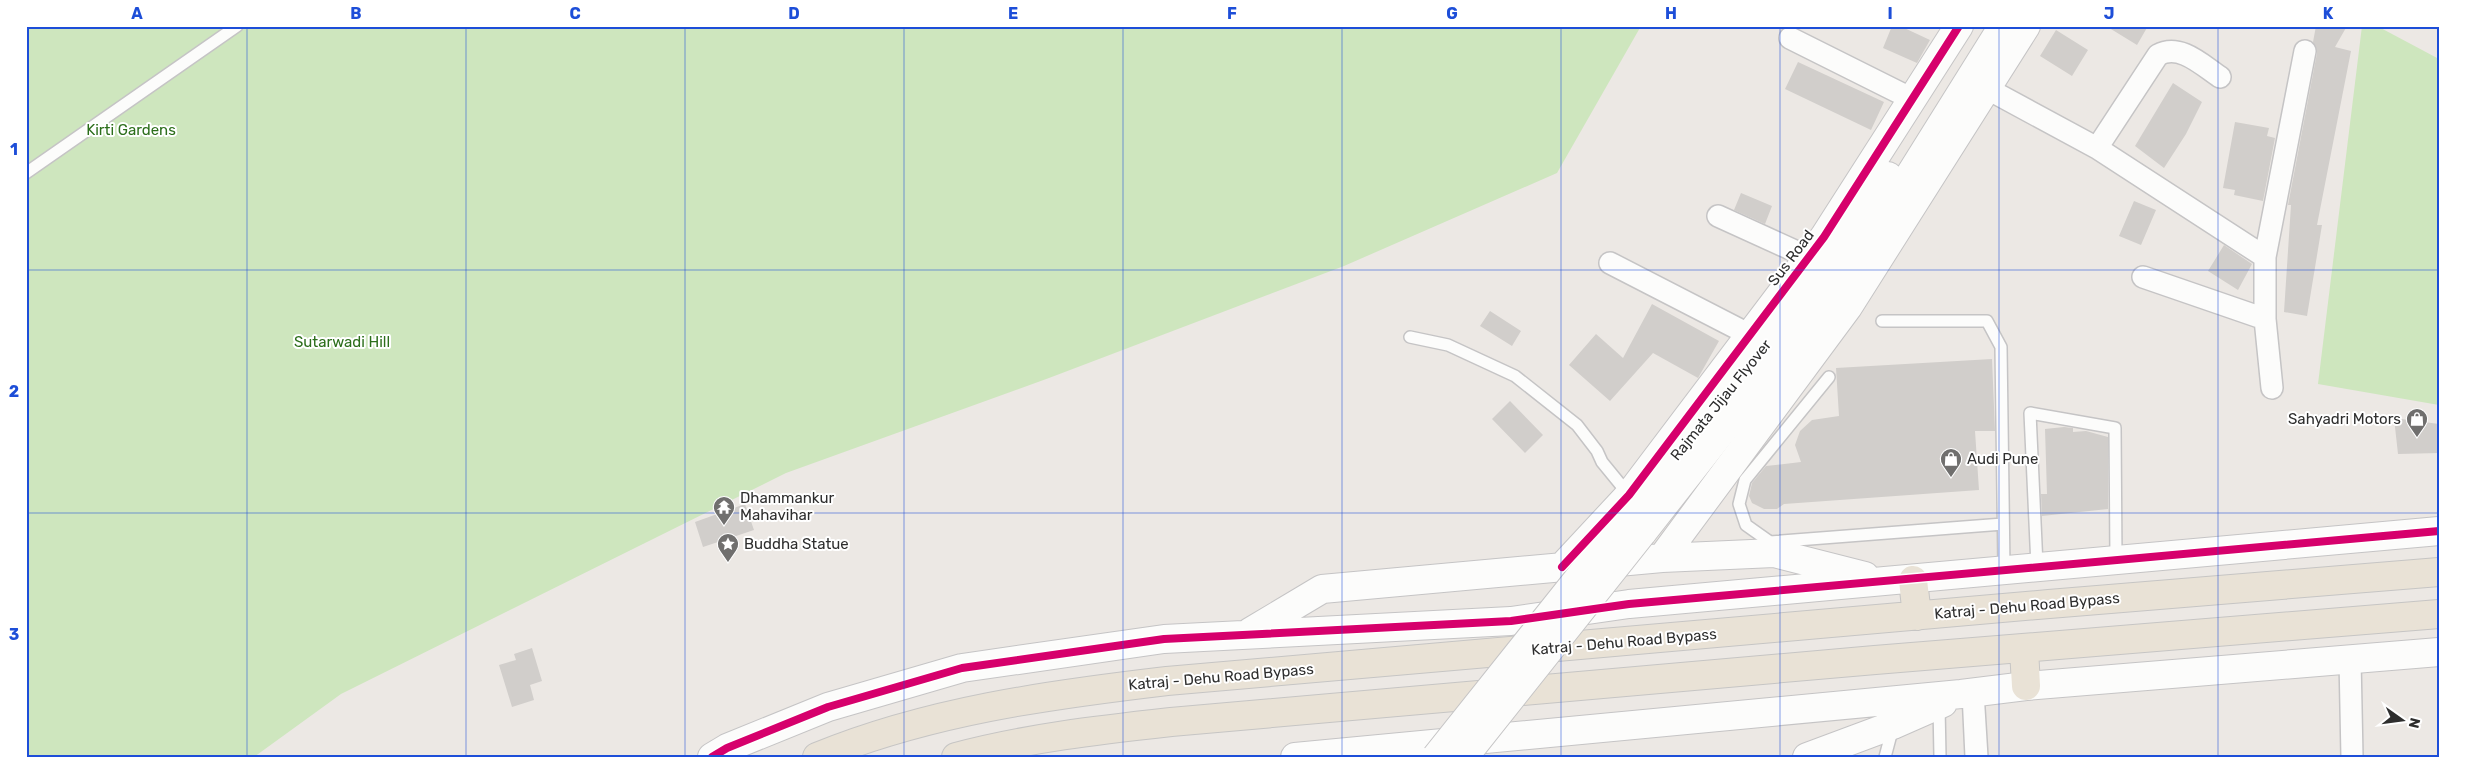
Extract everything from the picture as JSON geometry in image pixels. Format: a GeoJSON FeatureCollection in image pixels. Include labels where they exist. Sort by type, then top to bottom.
{"type":"FeatureCollection","features":[{"type":"Feature","properties":{"kind":"highway","name":"Katraj - Dehu Road Bypass"},"geometry":{"type":"LineString","coordinates":[[817,757],[908,727],[972,710],[1068,692],[1167,681],[2439,572]]}},
{"type":"Feature","properties":{"kind":"highway"},"geometry":{"type":"LineString","coordinates":[[1913,580],[1917,616]]}},
{"type":"Feature","properties":{"kind":"highway"},"geometry":{"type":"LineString","coordinates":[[956,757],[1054,736],[1171,722],[2439,614]]}},
{"type":"Feature","properties":{"kind":"highway"},"geometry":{"type":"LineString","coordinates":[[2024,649],[2026,686]]}},
{"type":"Feature","properties":{"kind":"street","name":"Sus Road"},"geometry":{"type":"LineString","coordinates":[[1632,516],[1750,336],[1808,257],[1959,26]]}},
{"type":"Feature","properties":{"kind":"street","name":"Rajmata Jijau Flyover"},"geometry":{"type":"LineString","coordinates":[[1436,757],[1632,516],[1805,294],[1889,173],[1982,26]]}},
{"type":"Feature","properties":{"kind":"street","name":"Rajmata Jijau Flyover"},"geometry":{"type":"LineString","coordinates":[[1464,757],[1632,516],[1830,295],[1898,194],[2003,26]]}},
{"type":"Feature","properties":{"kind":"street"},"geometry":{"type":"LineString","coordinates":[[1662,558],[1848,308],[2026,26]]}},
{"type":"Feature","properties":{"kind":"street"},"geometry":{"type":"LineString","coordinates":[[1790,38],[1912,99]]}},
{"type":"Feature","properties":{"kind":"street"},"geometry":{"type":"LineString","coordinates":[[2096,148],[2158,55],[2165,51],[2180,52],[2220,76]]}},
{"type":"Feature","properties":{"kind":"street"},"geometry":{"type":"LineString","coordinates":[[2272,388],[2266,319],[2265,256],[2305,51]]}},
{"type":"Feature","properties":{"kind":"street"},"geometry":{"type":"LineString","coordinates":[[1986,88],[2096,148],[2265,256]]}},
{"type":"Feature","properties":{"kind":"street"},"geometry":{"type":"LineString","coordinates":[[1718,216],[1808,257]]}},
{"type":"Feature","properties":{"kind":"street"},"geometry":{"type":"LineString","coordinates":[[1610,263],[1750,336]]}},
{"type":"Feature","properties":{"kind":"street"},"geometry":{"type":"LineString","coordinates":[[2143,277],[2266,319]]}},
{"type":"Feature","properties":{"kind":"street"},"geometry":{"type":"LineString","coordinates":[[1562,567],[1632,516]]}},
{"type":"Feature","properties":{"kind":"street"},"geometry":{"type":"LineString","coordinates":[[712,757],[727,748],[828,707],[962,668],[1164,639],[1511,621],[1629,604],[1884,580],[1913,580],[2004,568],[2439,531]]}},
{"type":"Feature","properties":{"kind":"street"},"geometry":{"type":"LineString","coordinates":[[1246,635],[1322,589],[1662,558],[1774,553],[1884,580]]}},
{"type":"Feature","properties":{"kind":"street"},"geometry":{"type":"LineString","coordinates":[[1295,757],[1962,696],[2026,686],[2439,652]]}},
{"type":"Feature","properties":{"kind":"street"},"geometry":{"type":"LineString","coordinates":[[2350,659],[2352,757]]}},
{"type":"Feature","properties":{"kind":"street"},"geometry":{"type":"LineString","coordinates":[[1807,757],[1893,725],[1962,696]]}},
{"type":"Feature","properties":{"kind":"lane"},"geometry":{"type":"LineString","coordinates":[[26,173],[237,26]]}},
{"type":"Feature","properties":{"kind":"lane"},"geometry":{"type":"LineString","coordinates":[[1882,321],[1987,321],[2001,347],[2004,568]]}},
{"type":"Feature","properties":{"kind":"lane"},"geometry":{"type":"LineString","coordinates":[[1410,337],[1448,345],[1514,376],[1577,425],[1597,451],[1632,516]]}},
{"type":"Feature","properties":{"kind":"lane"},"geometry":{"type":"LineString","coordinates":[[1829,378],[1745,480],[1739,504],[1746,525],[1770,542],[2003,524]]}},
{"type":"Feature","properties":{"kind":"lane"},"geometry":{"type":"LineString","coordinates":[[2037,566],[2030,413],[2115,428],[2116,559]]}},
{"type":"Feature","properties":{"kind":"lane"},"geometry":{"type":"LineString","coordinates":[[1940,757],[1962,696]]}},
{"type":"Feature","properties":{"kind":"lane"},"geometry":{"type":"LineString","coordinates":[[1962,696],[1971,757]]}},
{"type":"Feature","properties":{"kind":"lane"},"geometry":{"type":"LineString","coordinates":[[1962,696],[1982,757]]}},
{"type":"Feature","properties":{"kind":"lane"},"geometry":{"type":"LineString","coordinates":[[1885,757],[1893,725]]}},
{"type":"Feature","properties":{"kind":"green space","name":"Sutarwadi Hill"},"geometry":{"type":"Polygon","coordinates":[[[26,26],[1641,26],[1557,173],[1344,266],[1049,378],[786,473],[341,694],[254,757],[26,757],[26,26]]]}},
{"type":"Feature","properties":{"kind":"green space"},"geometry":{"type":"Polygon","coordinates":[[[2362,26],[2377,26],[2439,59],[2439,405],[2318,384],[2362,26]]]}},
{"type":"Feature","properties":{"kind":"building"},"geometry":{"type":"Polygon","coordinates":[[[1892,26],[1900,26],[1930,40],[1917,63],[1883,48],[1892,26]]]}},
{"type":"Feature","properties":{"kind":"building"},"geometry":{"type":"Polygon","coordinates":[[[2106,26],[2148,26],[2137,45],[2106,26]]]}},
{"type":"Feature","properties":{"kind":"building"},"geometry":{"type":"Polygon","coordinates":[[[2316,26],[2347,26],[2335,47],[2351,51],[2317,225],[2322,225],[2307,316],[2284,312],[2291,205],[2288,205],[2317,53],[2313,42],[2316,26]]]}},
{"type":"Feature","properties":{"kind":"building"},"geometry":{"type":"Polygon","coordinates":[[[2056,30],[2088,50],[2072,76],[2040,56],[2056,30]]]}},
{"type":"Feature","properties":{"kind":"building"},"geometry":{"type":"Polygon","coordinates":[[[1798,62],[1884,102],[1871,130],[1785,89],[1798,62]]]}},
{"type":"Feature","properties":{"kind":"building"},"geometry":{"type":"Polygon","coordinates":[[[2173,83],[2202,102],[2186,134],[2164,168],[2135,146],[2173,83]]]}},
{"type":"Feature","properties":{"kind":"building"},"geometry":{"type":"Polygon","coordinates":[[[2235,122],[2269,128],[2267,136],[2275,138],[2263,201],[2234,195],[2235,190],[2223,188],[2235,122]]]}},
{"type":"Feature","properties":{"kind":"building"},"geometry":{"type":"Polygon","coordinates":[[[1741,193],[1772,206],[1765,224],[1734,210],[1741,193]]]}},
{"type":"Feature","properties":{"kind":"building"},"geometry":{"type":"Polygon","coordinates":[[[2134,201],[2156,210],[2141,245],[2119,236],[2134,201]]]}},
{"type":"Feature","properties":{"kind":"building"},"geometry":{"type":"Polygon","coordinates":[[[2224,245],[2252,264],[2238,290],[2208,271],[2224,245]]]}},
{"type":"Feature","properties":{"kind":"building"},"geometry":{"type":"Polygon","coordinates":[[[1652,304],[1719,341],[1698,378],[1653,353],[1610,401],[1569,365],[1596,334],[1623,358],[1652,304]]]}},
{"type":"Feature","properties":{"kind":"building"},"geometry":{"type":"Polygon","coordinates":[[[1490,311],[1521,331],[1512,346],[1480,326],[1490,311]]]}},
{"type":"Feature","properties":{"kind":"building"},"geometry":{"type":"Polygon","coordinates":[[[1992,359],[1995,431],[1975,431],[1979,490],[1784,504],[1777,509],[1764,509],[1752,503],[1749,496],[1752,483],[1766,466],[1801,462],[1795,445],[1800,431],[1812,420],[1839,416],[1836,368],[1992,359]]]}},
{"type":"Feature","properties":{"kind":"building"},"geometry":{"type":"Polygon","coordinates":[[[1510,401],[1543,435],[1525,453],[1492,419],[1510,401]]]}},
{"type":"Feature","properties":{"kind":"building","name":"Sahyadri Motors"},"geometry":{"type":"Polygon","coordinates":[[[2394,418],[2439,424],[2439,453],[2398,454],[2394,418]]]}},
{"type":"Feature","properties":{"kind":"building"},"geometry":{"type":"Polygon","coordinates":[[[2073,428],[2073,432],[2086,431],[2108,437],[2108,509],[2042,516],[2041,494],[2047,494],[2045,429],[2073,428]]]}},
{"type":"Feature","properties":{"kind":"building","name":"Dhammankur Mahavihar"},"geometry":{"type":"Polygon","coordinates":[[[745,504],[754,530],[703,547],[695,522],[745,504]]]}},
{"type":"Feature","properties":{"kind":"building"},"geometry":{"type":"Polygon","coordinates":[[[532,648],[542,681],[530,685],[534,700],[512,707],[499,665],[516,660],[514,654],[532,648]]]}},
{"type":"Feature","properties":{"kind":"cycle path"},"geometry":{"type":"LineString","coordinates":[[1562,567],[1629,495],[1824,237],[1959,26]]}},
{"type":"Feature","properties":{"kind":"cycle path"},"geometry":{"type":"LineString","coordinates":[[712,757],[727,748],[828,707],[962,668],[1164,639],[1511,621],[1629,604],[2439,531]]}},
{"type":"Feature","properties":{"kind":"place","name":"Sahyadri Motors"},"geometry":{"type":"Point","coordinates":[2417,438]}},
{"type":"Feature","properties":{"kind":"place","name":"Audi Pune"},"geometry":{"type":"Point","coordinates":[1951,478]}},
{"type":"Feature","properties":{"kind":"place","name":"Dhammankur Mahavihar"},"geometry":{"type":"Point","coordinates":[724,526]}},
{"type":"Feature","properties":{"kind":"place","name":"Buddha Statue"},"geometry":{"type":"Point","coordinates":[728,563]}},
{"type":"Feature","properties":{"kind":"park label","name":"Kirti Gardens"},"geometry":{"type":"Point","coordinates":[131,130]}}]}
